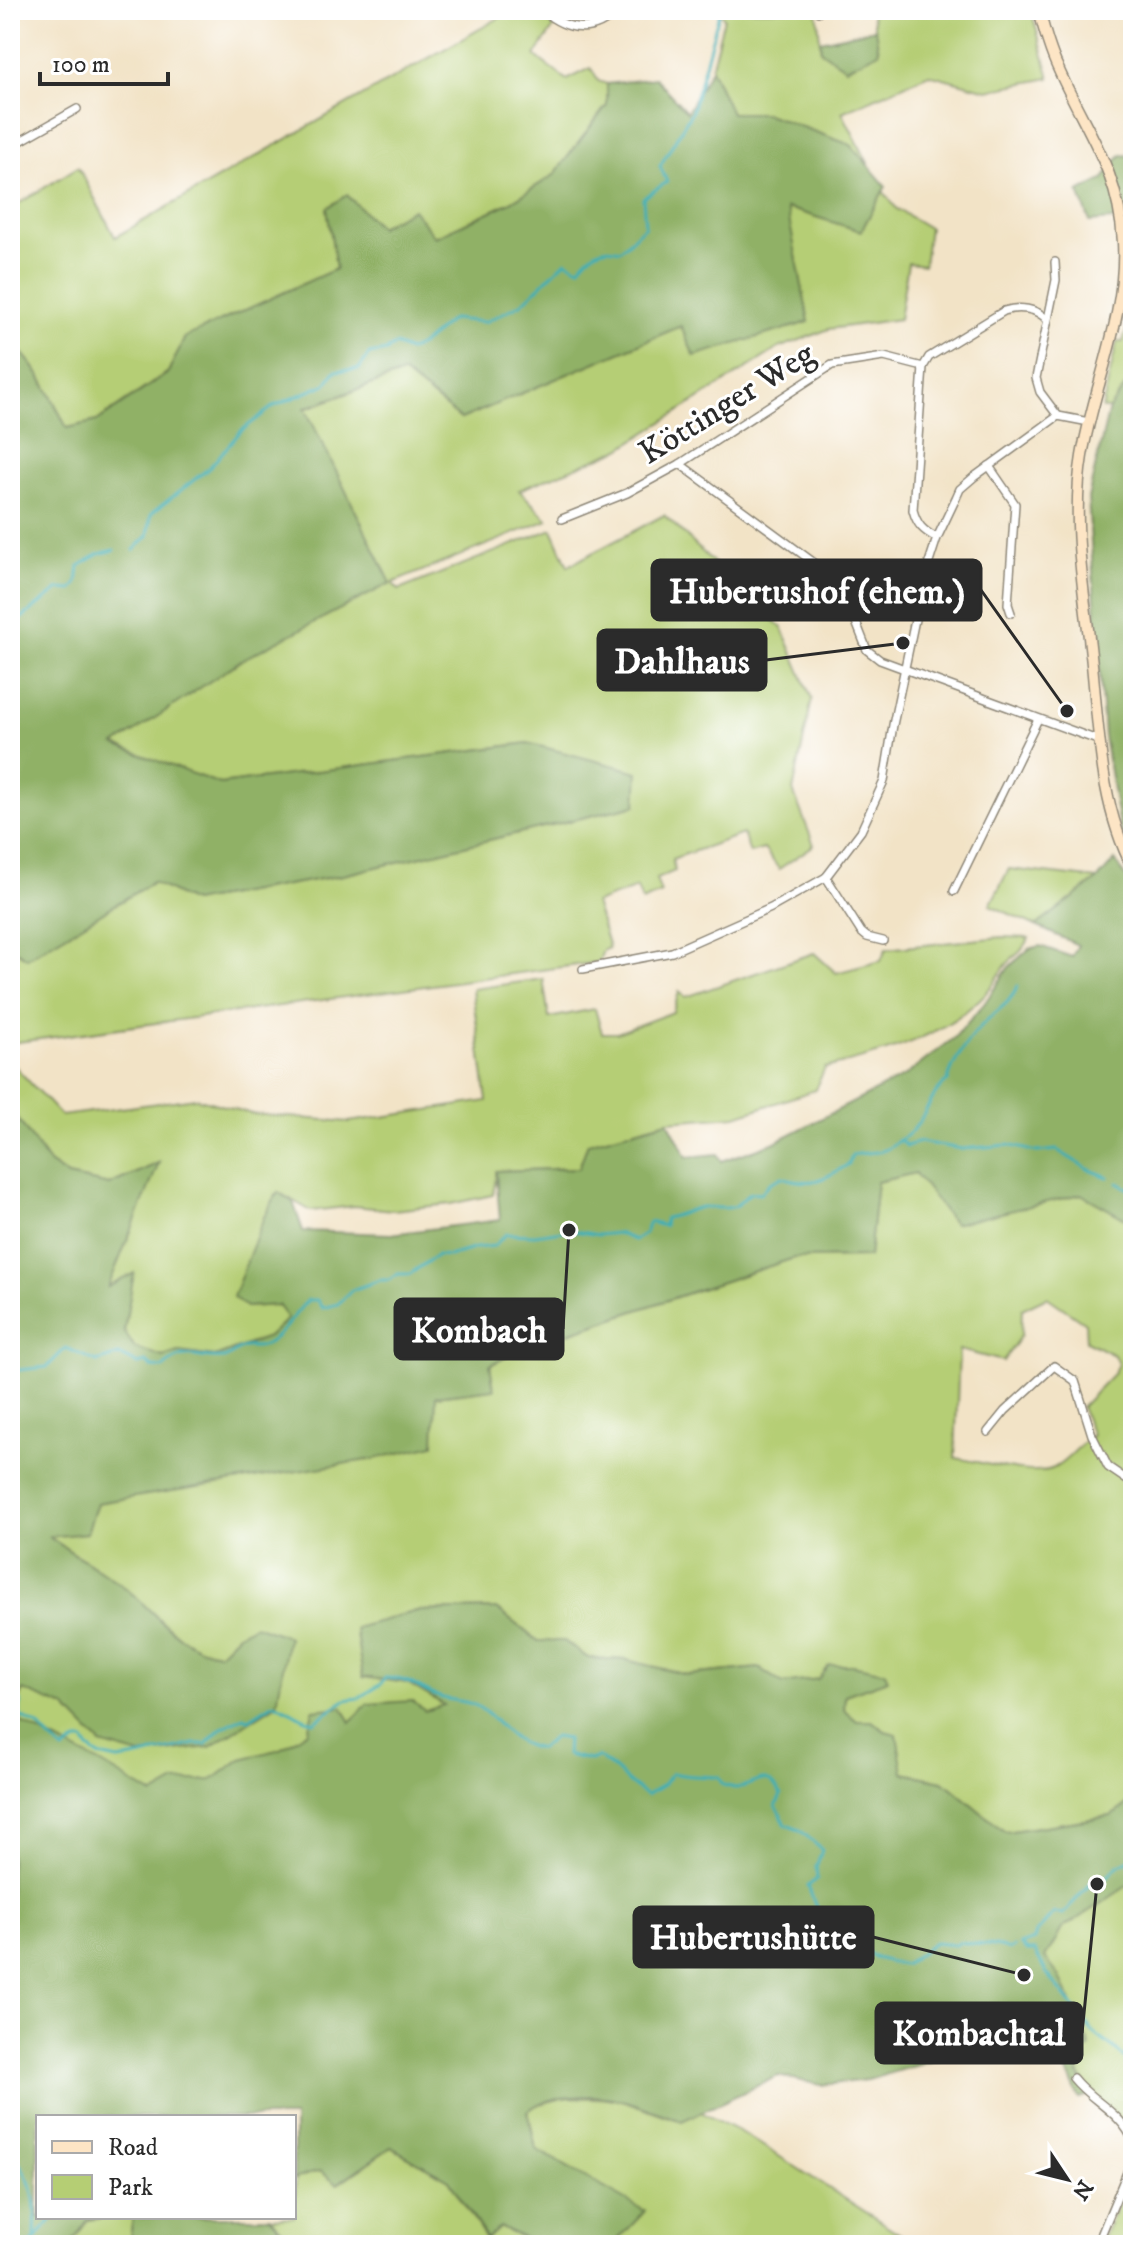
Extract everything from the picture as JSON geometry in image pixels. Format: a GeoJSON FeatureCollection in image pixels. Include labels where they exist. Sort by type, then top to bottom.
{"type":"FeatureCollection","features":[{"type":"Feature","properties":{"kind":"main road"},"geometry":{"type":"LineString","coordinates":[[1039,10],[1058,69],[1105,159],[1114,185],[1122,227],[1124,259],[1121,289],[1089,422],[1079,487],[1079,538],[1109,803],[1120,841],[1133,868]]}},
{"type":"Feature","properties":{"kind":"street"},"geometry":{"type":"LineString","coordinates":[[542,10],[563,23],[581,29],[597,26],[618,10]]}},
{"type":"Feature","properties":{"kind":"street"},"geometry":{"type":"LineString","coordinates":[[10,147],[77,109]]}},
{"type":"Feature","properties":{"kind":"street"},"geometry":{"type":"LineString","coordinates":[[1055,262],[1056,280],[1036,378],[1040,392],[1058,416],[1089,422]]}},
{"type":"Feature","properties":{"kind":"street"},"geometry":{"type":"LineString","coordinates":[[937,538],[917,523],[913,510],[923,367],[929,357],[1004,311],[1015,307],[1031,310],[1042,314],[1047,320]]}},
{"type":"Feature","properties":{"kind":"street","name":"Köttinger Weg"},"geometry":{"type":"LineString","coordinates":[[562,519],[627,493],[680,464],[832,365],[884,357],[923,367]]}},
{"type":"Feature","properties":{"kind":"street"},"geometry":{"type":"LineString","coordinates":[[583,969],[672,952],[771,908],[826,877],[861,831],[884,781],[923,581],[937,538],[960,489],[1058,416]]}},
{"type":"Feature","properties":{"kind":"street"},"geometry":{"type":"LineString","coordinates":[[680,464],[828,573],[843,589],[867,650],[880,660],[1101,741]]}},
{"type":"Feature","properties":{"kind":"street"},"geometry":{"type":"LineString","coordinates":[[989,466],[1015,504],[1008,604],[1011,613]]}},
{"type":"Feature","properties":{"kind":"street"},"geometry":{"type":"LineString","coordinates":[[954,891],[1038,719]]}},
{"type":"Feature","properties":{"kind":"street"},"geometry":{"type":"LineString","coordinates":[[826,877],[861,932],[883,941]]}},
{"type":"Feature","properties":{"kind":"street"},"geometry":{"type":"LineString","coordinates":[[988,1432],[1005,1411],[1054,1366],[1075,1381],[1081,1407],[1103,1459],[1116,1474],[1133,1484]]}},
{"type":"Feature","properties":{"kind":"street"},"geometry":{"type":"LineString","coordinates":[[1073,2078],[1089,2095],[1119,2117],[1133,2141]]}},
{"type":"Feature","properties":{"kind":"street"},"geometry":{"type":"LineString","coordinates":[[1097,2245],[1133,2158]]}},
{"type":"Feature","properties":{"kind":"green space"},"geometry":{"type":"Polygon","coordinates":[[[513,10],[535,10],[554,27],[535,56],[567,80],[591,68],[598,81],[607,84],[607,105],[554,175],[511,202],[435,237],[413,210],[379,227],[347,195],[336,269],[186,337],[168,372],[97,421],[67,429],[36,371],[10,343],[10,209],[78,167],[115,237],[513,10]]]}},
{"type":"Feature","properties":{"kind":"green space"},"geometry":{"type":"Polygon","coordinates":[[[718,10],[817,10],[821,51],[879,51],[871,10],[1031,10],[1050,78],[987,90],[929,74],[842,112],[869,165],[851,145],[764,113],[731,114],[711,69],[724,18],[718,10]]]}},
{"type":"Feature","properties":{"kind":"green space"},"geometry":{"type":"Polygon","coordinates":[[[875,29],[879,52],[846,68],[821,51],[820,41],[875,29]]]}},
{"type":"Feature","properties":{"kind":"green space"},"geometry":{"type":"Polygon","coordinates":[[[711,69],[731,113],[764,113],[851,145],[886,186],[861,231],[787,208],[809,322],[694,356],[681,326],[461,419],[403,373],[305,408],[391,583],[243,659],[115,745],[220,784],[528,743],[638,772],[636,805],[343,875],[192,902],[153,882],[27,958],[10,947],[10,343],[36,371],[67,428],[97,421],[168,373],[185,337],[336,269],[327,208],[347,195],[379,227],[413,209],[435,237],[511,202],[554,175],[607,105],[607,84],[655,78],[687,112],[711,69]]]}},
{"type":"Feature","properties":{"kind":"green space"},"geometry":{"type":"Polygon","coordinates":[[[1121,155],[1133,156],[1133,221],[1130,212],[1112,220],[1090,222],[1079,192],[1103,180],[1121,155]]]}},
{"type":"Feature","properties":{"kind":"green space"},"geometry":{"type":"Polygon","coordinates":[[[883,191],[897,209],[929,228],[924,265],[908,263],[899,319],[829,329],[779,348],[620,449],[519,490],[548,520],[392,583],[399,590],[552,529],[568,566],[664,515],[782,628],[812,699],[793,791],[814,845],[779,869],[764,849],[750,853],[743,834],[672,859],[675,871],[656,879],[661,893],[642,901],[637,888],[595,903],[609,948],[603,950],[599,962],[10,1043],[10,947],[27,957],[153,882],[192,902],[343,875],[636,805],[528,743],[220,784],[114,745],[243,659],[305,409],[403,373],[461,419],[681,326],[809,322],[786,207],[861,231],[883,191]]]}},
{"type":"Feature","properties":{"kind":"green space"},"geometry":{"type":"Polygon","coordinates":[[[1127,328],[1133,328],[1133,376],[1109,409],[1102,409],[1117,342],[1123,342],[1127,328]]]}},
{"type":"Feature","properties":{"kind":"green space"},"geometry":{"type":"Polygon","coordinates":[[[1133,376],[1133,860],[1119,826],[1104,736],[1088,498],[1109,409],[1133,376]]]}},
{"type":"Feature","properties":{"kind":"green space"},"geometry":{"type":"Polygon","coordinates":[[[1115,860],[1133,889],[1133,1223],[1081,1194],[954,1224],[915,1173],[877,1182],[869,1257],[794,1258],[526,1347],[490,1365],[494,1389],[436,1396],[434,1445],[374,1459],[97,1503],[87,1533],[49,1537],[123,1586],[178,1636],[204,1650],[219,1653],[239,1633],[255,1625],[288,1637],[277,1704],[210,1747],[140,1755],[101,1744],[65,1707],[23,1690],[15,1707],[22,1723],[100,1763],[153,1795],[176,1782],[212,1780],[241,1759],[281,1749],[308,1731],[313,1710],[342,1707],[351,1722],[367,1704],[412,1701],[425,1711],[444,1705],[407,1683],[363,1677],[355,1628],[417,1611],[496,1609],[538,1641],[564,1641],[588,1658],[626,1660],[688,1675],[759,1668],[783,1684],[818,1679],[829,1665],[853,1665],[885,1672],[888,1680],[845,1695],[844,1710],[857,1721],[872,1721],[885,1731],[897,1734],[903,1773],[943,1781],[1005,1832],[1111,1816],[1133,1801],[1133,1882],[1062,1929],[1045,1958],[1060,1977],[1090,2046],[1078,2065],[1081,2081],[1089,2095],[1079,2098],[1051,2037],[1009,2038],[868,2080],[821,2085],[778,2076],[682,2121],[612,2098],[572,2097],[535,2106],[528,2112],[536,2149],[645,2211],[613,2245],[539,2245],[500,2227],[487,2239],[449,2180],[391,2147],[337,2184],[320,2171],[296,2178],[296,2115],[36,2115],[36,2219],[95,2219],[88,2220],[70,2245],[10,2245],[10,1108],[49,1163],[68,1176],[109,1185],[159,1163],[108,1287],[134,1273],[124,1331],[135,1348],[163,1357],[178,1352],[215,1357],[268,1337],[287,1319],[279,1305],[246,1307],[233,1297],[264,1217],[278,1192],[293,1202],[303,1231],[391,1234],[500,1220],[496,1171],[579,1168],[588,1143],[668,1121],[687,1157],[718,1154],[722,1161],[773,1143],[905,1076],[954,1038],[984,1004],[1009,967],[1029,949],[1040,946],[1072,957],[1078,945],[1036,926],[1098,879],[1115,860]]]}},
{"type":"Feature","properties":{"kind":"green space"},"geometry":{"type":"Polygon","coordinates":[[[1009,869],[1098,879],[1036,926],[990,905],[1009,869]]]}},
{"type":"Feature","properties":{"kind":"green space"},"geometry":{"type":"Polygon","coordinates":[[[1001,937],[1029,938],[987,992],[963,1013],[907,1044],[825,1068],[815,1090],[736,1116],[668,1121],[588,1143],[579,1168],[497,1171],[493,1195],[451,1204],[393,1210],[354,1206],[311,1211],[278,1192],[246,1307],[279,1305],[288,1318],[268,1337],[215,1357],[178,1352],[163,1357],[135,1348],[124,1331],[133,1274],[107,1288],[158,1163],[109,1185],[68,1176],[49,1163],[10,1108],[10,1061],[61,1116],[196,1098],[252,1114],[349,1122],[487,1101],[472,989],[543,979],[549,1018],[595,1009],[602,1033],[617,1033],[673,1012],[679,992],[686,997],[814,953],[836,973],[881,961],[886,949],[1001,937]]]}},
{"type":"Feature","properties":{"kind":"green space"},"geometry":{"type":"Polygon","coordinates":[[[915,1173],[954,1224],[1081,1194],[1133,1223],[1133,1801],[1111,1816],[1005,1832],[943,1781],[903,1773],[885,1731],[872,1721],[857,1721],[844,1710],[845,1695],[887,1680],[885,1672],[783,1684],[759,1668],[688,1675],[626,1660],[588,1658],[564,1641],[538,1641],[496,1609],[417,1611],[833,1841],[1133,1840],[1133,2141],[1130,2134],[1096,2101],[1083,2081],[1070,2035],[181,1812],[10,1723],[10,1649],[173,1712],[239,1633],[219,1653],[191,1644],[178,1636],[134,1595],[48,1536],[96,1503],[435,1396],[493,1389],[490,1365],[526,1347],[794,1258],[869,1257],[877,1182],[915,1173]],[[1047,1297],[1022,1309],[1021,1335],[1003,1361],[959,1350],[955,1458],[1020,1470],[1045,1471],[1064,1461],[1092,1435],[1081,1407],[1113,1374],[1118,1364],[1114,1355],[1086,1341],[1085,1323],[1047,1297]]]}},
{"type":"Feature","properties":{"kind":"green space"},"geometry":{"type":"Polygon","coordinates":[[[567,2097],[619,2099],[681,2121],[701,2112],[746,2135],[917,2245],[613,2245],[644,2212],[536,2149],[528,2111],[532,2106],[567,2097]]]}},
{"type":"Feature","properties":{"kind":"green space"},"geometry":{"type":"Polygon","coordinates":[[[391,2147],[449,2180],[486,2239],[500,2227],[539,2245],[308,2245],[286,2234],[271,2219],[296,2219],[296,2177],[320,2171],[338,2184],[391,2147]]]}},
{"type":"Feature","properties":{"kind":"green space"},"geometry":{"type":"Polygon","coordinates":[[[1133,2158],[1133,2229],[1129,2231],[1124,2245],[1099,2245],[1127,2185],[1124,2184],[1133,2158]]]}},
{"type":"Feature","properties":{"kind":"green space"},"geometry":{"type":"Polygon","coordinates":[[[88,2219],[133,2219],[129,2245],[70,2245],[88,2219]]]}},
{"type":"Feature","properties":{"kind":"green space"},"geometry":{"type":"Polygon","coordinates":[[[133,2219],[272,2219],[286,2234],[308,2245],[129,2245],[133,2219]]]}},
{"type":"Feature","properties":{"kind":"waterway"},"geometry":{"type":"LineString","coordinates":[[134,550],[148,536],[151,514],[209,468],[241,431],[274,406],[326,384],[335,371],[359,369],[369,354],[387,351],[395,345],[409,351],[452,319],[485,322],[521,304],[566,261],[579,268],[597,251],[607,248],[620,250],[645,226],[643,198],[667,182],[660,166],[692,111],[720,10]]}},
{"type":"Feature","properties":{"kind":"waterway"},"geometry":{"type":"LineString","coordinates":[[10,624],[59,589],[72,590],[77,583],[79,566],[99,554],[114,550]]}},
{"type":"Feature","properties":{"kind":"waterway"},"geometry":{"type":"LineString","coordinates":[[899,1140],[920,1121],[935,1094],[948,1081],[957,1058],[973,1035],[1007,1002],[1018,986]]}},
{"type":"Feature","properties":{"kind":"waterway"},"geometry":{"type":"LineString","coordinates":[[10,1371],[47,1367],[66,1348],[97,1362],[119,1355],[138,1364],[146,1362],[152,1367],[163,1368],[171,1361],[186,1356],[226,1357],[242,1348],[259,1347],[271,1341],[308,1300],[317,1300],[322,1308],[338,1304],[352,1290],[389,1280],[398,1274],[410,1274],[437,1255],[449,1256],[494,1246],[506,1234],[535,1235],[569,1230],[598,1235],[617,1233],[634,1240],[645,1233],[649,1222],[664,1226],[665,1218],[697,1208],[731,1207],[749,1194],[761,1193],[770,1183],[782,1177],[810,1182],[817,1180],[849,1164],[852,1155],[883,1150],[899,1140],[907,1146],[919,1142],[962,1149],[1008,1145],[1037,1152],[1057,1150],[1108,1177]]}},
{"type":"Feature","properties":{"kind":"waterway"},"geometry":{"type":"LineString","coordinates":[[1118,1183],[1133,1191]]}},
{"type":"Feature","properties":{"kind":"waterway"},"geometry":{"type":"LineString","coordinates":[[10,1696],[20,1701],[20,1716],[37,1725],[63,1751],[77,1741],[84,1741],[99,1756],[118,1760],[206,1744],[220,1729],[243,1717],[249,1719],[274,1703],[314,1722],[345,1700],[359,1698],[380,1685],[385,1678],[394,1678],[443,1698],[474,1705],[515,1739],[530,1747],[540,1749],[554,1737],[567,1739],[566,1755],[590,1760],[598,1757],[647,1795],[663,1785],[672,1773],[718,1777],[723,1785],[734,1788],[760,1780],[770,1782],[781,1795],[776,1806],[786,1825],[800,1830],[822,1850],[816,1867],[817,1879],[808,1886],[818,1913],[832,1923],[840,1941],[844,1944],[855,1942],[875,1958],[904,1965],[934,1943],[956,1945],[960,1942],[1009,1950],[1014,1947]]}},
{"type":"Feature","properties":{"kind":"waterway"},"geometry":{"type":"LineString","coordinates":[[1020,1945],[1034,1940],[1036,1933],[1054,1913],[1063,1914],[1092,1882],[1106,1878],[1118,1866],[1133,1858]]}},
{"type":"Feature","properties":{"kind":"waterway"},"geometry":{"type":"LineString","coordinates":[[1020,1945],[1027,1951],[1035,1951],[1046,1972],[1093,2032],[1133,2064]]}},
{"type":"Feature","properties":{"kind":"waterway"},"geometry":{"type":"LineString","coordinates":[[10,2149],[32,2190],[35,2237]]}},
{"type":"Feature","properties":{"kind":"waterway"},"geometry":{"type":"LineString","coordinates":[[30,2245],[52,2219]]}},
{"type":"Feature","properties":{"kind":"place","name":"Dahlhaus"},"geometry":{"type":"Point","coordinates":[903,643]}},
{"type":"Feature","properties":{"kind":"place","name":"Hubertushof (ehem.)"},"geometry":{"type":"Point","coordinates":[1067,711]}},
{"type":"Feature","properties":{"kind":"place","name":"Kombach"},"geometry":{"type":"Point","coordinates":[569,1230]}},
{"type":"Feature","properties":{"kind":"place","name":"Kombachtal"},"geometry":{"type":"Point","coordinates":[1097,1884]}},
{"type":"Feature","properties":{"kind":"place","name":"Hubertushütte"},"geometry":{"type":"Point","coordinates":[1024,1975]}}]}
